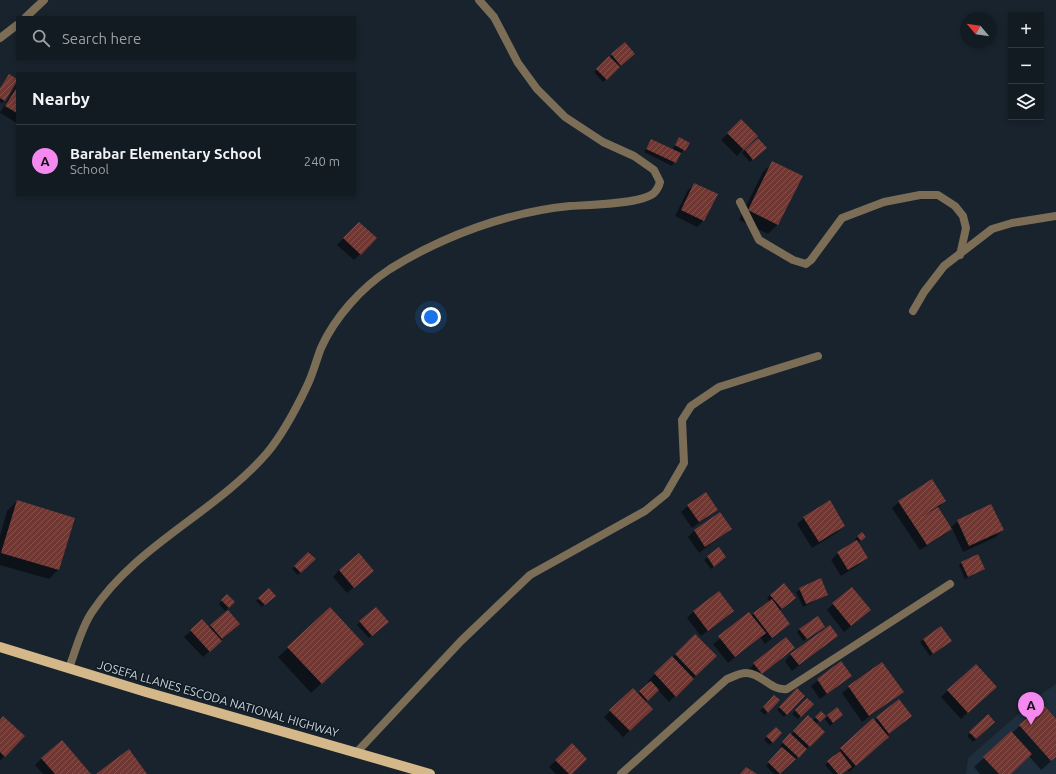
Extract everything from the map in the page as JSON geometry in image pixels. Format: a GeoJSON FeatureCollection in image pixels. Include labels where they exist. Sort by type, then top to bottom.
{"type":"FeatureCollection","features":[{"type":"Feature","properties":{"kind":"main road","name":"JOSEFA LLANES ESCODA NATIONAL HIGHWAY"},"geometry":{"type":"LineString","coordinates":[[0,647],[430,774]]}},
{"type":"Feature","properties":{"kind":"street"},"geometry":{"type":"LineString","coordinates":[[27,16],[44,0]]}},
{"type":"Feature","properties":{"kind":"street"},"geometry":{"type":"LineString","coordinates":[[69,668],[91,614],[120,576],[237,483],[267,453],[281,433],[307,386],[322,348],[336,321],[350,303],[389,270],[440,243],[484,224],[556,208],[641,199],[654,193],[658,187],[660,182],[654,170],[634,156],[603,142],[565,117],[537,89],[518,63],[494,17],[479,0]]}},
{"type":"Feature","properties":{"kind":"street"},"geometry":{"type":"LineString","coordinates":[[0,38],[16,26]]}},
{"type":"Feature","properties":{"kind":"street"},"geometry":{"type":"LineString","coordinates":[[740,202],[759,240],[793,260],[806,264],[811,260],[842,218],[884,202],[920,195],[938,195],[955,206],[963,216],[966,228],[960,255]]}},
{"type":"Feature","properties":{"kind":"street"},"geometry":{"type":"LineString","coordinates":[[914,311],[924,292],[944,266],[960,255],[977,239],[992,229],[1012,223],[1056,216]]}},
{"type":"Feature","properties":{"kind":"street"},"geometry":{"type":"LineString","coordinates":[[356,753],[461,641],[530,575],[645,511],[666,494],[684,463],[682,420],[691,406],[719,387],[818,356]]}},
{"type":"Feature","properties":{"kind":"street"},"geometry":{"type":"LineString","coordinates":[[621,774],[727,679],[740,674],[750,674],[774,688],[780,690],[787,689],[950,584]]}},
{"type":"Feature","properties":{"kind":"shaded area"},"geometry":{"type":"Polygon","coordinates":[[[1056,684],[1056,774],[966,774],[968,758],[1044,692],[1056,684]]]}},
{"type":"Feature","properties":{"kind":"building"},"geometry":{"type":"Polygon","coordinates":[[[625,42],[635,54],[621,66],[611,54],[625,42]]]}},
{"type":"Feature","properties":{"kind":"building"},"geometry":{"type":"Polygon","coordinates":[[[609,56],[620,67],[607,80],[596,69],[609,56]]]}},
{"type":"Feature","properties":{"kind":"building"},"geometry":{"type":"Polygon","coordinates":[[[9,74],[16,78],[16,83],[5,101],[0,98],[0,88],[9,74]]]}},
{"type":"Feature","properties":{"kind":"building"},"geometry":{"type":"Polygon","coordinates":[[[16,89],[16,112],[5,106],[16,89]]]}},
{"type":"Feature","properties":{"kind":"building"},"geometry":{"type":"Polygon","coordinates":[[[741,119],[758,136],[744,150],[727,133],[741,119]]]}},
{"type":"Feature","properties":{"kind":"building"},"geometry":{"type":"Polygon","coordinates":[[[679,137],[690,143],[685,151],[675,145],[679,137]]]}},
{"type":"Feature","properties":{"kind":"building"},"geometry":{"type":"Polygon","coordinates":[[[758,138],[767,148],[753,160],[745,150],[758,138]]]}},
{"type":"Feature","properties":{"kind":"building"},"geometry":{"type":"Polygon","coordinates":[[[651,139],[681,153],[676,163],[646,149],[651,139]]]}},
{"type":"Feature","properties":{"kind":"building"},"geometry":{"type":"Polygon","coordinates":[[[772,161],[803,176],[778,225],[748,210],[772,161]]]}},
{"type":"Feature","properties":{"kind":"building"},"geometry":{"type":"Polygon","coordinates":[[[694,183],[718,194],[704,221],[681,210],[694,183]]]}},
{"type":"Feature","properties":{"kind":"building"},"geometry":{"type":"Polygon","coordinates":[[[359,222],[377,238],[361,255],[343,238],[359,222]]]}},
{"type":"Feature","properties":{"kind":"building"},"geometry":{"type":"Polygon","coordinates":[[[932,479],[946,501],[921,517],[938,507],[952,529],[927,545],[898,501],[932,479]]]}},
{"type":"Feature","properties":{"kind":"building"},"geometry":{"type":"Polygon","coordinates":[[[706,492],[718,510],[699,522],[687,505],[706,492]]]}},
{"type":"Feature","properties":{"kind":"building"},"geometry":{"type":"Polygon","coordinates":[[[17,500],[75,518],[59,570],[1,553],[17,500]]]}},
{"type":"Feature","properties":{"kind":"building"},"geometry":{"type":"Polygon","coordinates":[[[830,500],[845,526],[819,542],[803,517],[830,500]]]}},
{"type":"Feature","properties":{"kind":"building"},"geometry":{"type":"Polygon","coordinates":[[[991,504],[1004,530],[969,546],[957,520],[991,504]]]}},
{"type":"Feature","properties":{"kind":"building"},"geometry":{"type":"Polygon","coordinates":[[[720,512],[732,529],[705,547],[694,530],[720,512]]]}},
{"type":"Feature","properties":{"kind":"building"},"geometry":{"type":"Polygon","coordinates":[[[862,532],[866,537],[861,541],[857,536],[862,532]]]}},
{"type":"Feature","properties":{"kind":"building"},"geometry":{"type":"Polygon","coordinates":[[[857,540],[868,558],[848,570],[837,552],[857,540]]]}},
{"type":"Feature","properties":{"kind":"building"},"geometry":{"type":"Polygon","coordinates":[[[719,547],[726,557],[714,567],[707,556],[719,547]]]}},
{"type":"Feature","properties":{"kind":"building"},"geometry":{"type":"Polygon","coordinates":[[[308,552],[316,559],[301,573],[294,566],[308,552]]]}},
{"type":"Feature","properties":{"kind":"building"},"geometry":{"type":"Polygon","coordinates":[[[359,553],[374,571],[354,588],[339,570],[359,553]]]}},
{"type":"Feature","properties":{"kind":"building"},"geometry":{"type":"Polygon","coordinates":[[[978,554],[985,569],[968,577],[961,562],[978,554]]]}},
{"type":"Feature","properties":{"kind":"building"},"geometry":{"type":"Polygon","coordinates":[[[821,578],[828,595],[806,604],[799,588],[821,578]]]}},
{"type":"Feature","properties":{"kind":"building"},"geometry":{"type":"Polygon","coordinates":[[[784,583],[796,598],[782,609],[770,595],[784,583]]]}},
{"type":"Feature","properties":{"kind":"building"},"geometry":{"type":"Polygon","coordinates":[[[852,587],[871,610],[851,626],[832,603],[852,587]]]}},
{"type":"Feature","properties":{"kind":"building"},"geometry":{"type":"Polygon","coordinates":[[[269,588],[276,596],[265,605],[258,598],[269,588]]]}},
{"type":"Feature","properties":{"kind":"building"},"geometry":{"type":"Polygon","coordinates":[[[719,591],[734,611],[708,631],[693,611],[719,591]]]}},
{"type":"Feature","properties":{"kind":"building"},"geometry":{"type":"Polygon","coordinates":[[[227,594],[235,602],[229,608],[221,600],[227,594]]]}},
{"type":"Feature","properties":{"kind":"building"},"geometry":{"type":"Polygon","coordinates":[[[772,599],[790,624],[772,638],[753,613],[772,599]]]}},
{"type":"Feature","properties":{"kind":"building"},"geometry":{"type":"Polygon","coordinates":[[[330,607],[364,644],[322,684],[287,647],[330,607]]]}},
{"type":"Feature","properties":{"kind":"building"},"geometry":{"type":"Polygon","coordinates":[[[376,607],[389,622],[372,636],[359,621],[376,607]]]}},
{"type":"Feature","properties":{"kind":"building"},"geometry":{"type":"Polygon","coordinates":[[[228,610],[240,624],[222,639],[210,625],[228,610]]]}},
{"type":"Feature","properties":{"kind":"building"},"geometry":{"type":"Polygon","coordinates":[[[749,612],[766,633],[735,657],[718,636],[749,612]]]}},
{"type":"Feature","properties":{"kind":"building"},"geometry":{"type":"Polygon","coordinates":[[[818,616],[825,627],[807,639],[799,629],[818,616]]]}},
{"type":"Feature","properties":{"kind":"building"},"geometry":{"type":"Polygon","coordinates":[[[202,619],[222,641],[210,652],[190,630],[202,619]]]}},
{"type":"Feature","properties":{"kind":"building"},"geometry":{"type":"Polygon","coordinates":[[[830,625],[838,636],[799,665],[790,654],[830,625]]]}},
{"type":"Feature","properties":{"kind":"building"},"geometry":{"type":"Polygon","coordinates":[[[941,626],[952,641],[933,654],[923,639],[941,626]]]}},
{"type":"Feature","properties":{"kind":"building"},"geometry":{"type":"Polygon","coordinates":[[[695,634],[717,656],[696,676],[675,654],[695,634]]]}},
{"type":"Feature","properties":{"kind":"building"},"geometry":{"type":"Polygon","coordinates":[[[786,637],[795,648],[762,674],[753,663],[786,637]]]}},
{"type":"Feature","properties":{"kind":"building"},"geometry":{"type":"Polygon","coordinates":[[[672,656],[694,679],[676,697],[654,673],[672,656]]]}},
{"type":"Feature","properties":{"kind":"building"},"geometry":{"type":"Polygon","coordinates":[[[841,661],[852,676],[827,694],[817,679],[841,661]]]}},
{"type":"Feature","properties":{"kind":"building"},"geometry":{"type":"Polygon","coordinates":[[[882,662],[904,692],[869,716],[848,686],[882,662]]]}},
{"type":"Feature","properties":{"kind":"building"},"geometry":{"type":"Polygon","coordinates":[[[976,664],[997,687],[968,713],[947,690],[976,664]]]}},
{"type":"Feature","properties":{"kind":"building"},"geometry":{"type":"Polygon","coordinates":[[[651,681],[659,690],[648,701],[639,691],[651,681]]]}},
{"type":"Feature","properties":{"kind":"building"},"geometry":{"type":"Polygon","coordinates":[[[633,688],[653,709],[630,731],[609,710],[633,688]]]}},
{"type":"Feature","properties":{"kind":"building"},"geometry":{"type":"Polygon","coordinates":[[[797,688],[805,696],[787,715],[779,707],[797,688]]]}},
{"type":"Feature","properties":{"kind":"building"},"geometry":{"type":"Polygon","coordinates":[[[774,695],[780,700],[768,713],[763,707],[774,695]]]}},
{"type":"Feature","properties":{"kind":"building"},"geometry":{"type":"Polygon","coordinates":[[[807,698],[814,704],[801,717],[795,710],[807,698]]]}},
{"type":"Feature","properties":{"kind":"building"},"geometry":{"type":"Polygon","coordinates":[[[899,699],[912,716],[889,734],[876,717],[899,699]]]}},
{"type":"Feature","properties":{"kind":"building"},"geometry":{"type":"Polygon","coordinates":[[[1043,704],[1056,719],[1056,757],[1051,761],[1019,725],[1043,704]]]}},
{"type":"Feature","properties":{"kind":"building"},"geometry":{"type":"Polygon","coordinates":[[[837,707],[843,715],[833,723],[827,715],[837,707]]]}},
{"type":"Feature","properties":{"kind":"building"},"geometry":{"type":"Polygon","coordinates":[[[821,711],[826,716],[820,722],[815,717],[821,711]]]}},
{"type":"Feature","properties":{"kind":"building"},"geometry":{"type":"Polygon","coordinates":[[[988,714],[995,722],[976,739],[969,732],[988,714]]]}},
{"type":"Feature","properties":{"kind":"building"},"geometry":{"type":"Polygon","coordinates":[[[808,715],[825,732],[810,747],[793,731],[808,715]]]}},
{"type":"Feature","properties":{"kind":"building"},"geometry":{"type":"Polygon","coordinates":[[[3,716],[25,736],[5,757],[0,752],[0,720],[3,716]]]}},
{"type":"Feature","properties":{"kind":"building"},"geometry":{"type":"Polygon","coordinates":[[[873,718],[889,737],[856,766],[840,748],[873,718]]]}},
{"type":"Feature","properties":{"kind":"building"},"geometry":{"type":"Polygon","coordinates":[[[776,727],[782,733],[773,743],[766,736],[776,727]]]}},
{"type":"Feature","properties":{"kind":"building"},"geometry":{"type":"Polygon","coordinates":[[[1011,731],[1032,754],[1011,774],[999,774],[983,757],[1011,731]]]}},
{"type":"Feature","properties":{"kind":"building"},"geometry":{"type":"Polygon","coordinates":[[[790,733],[807,749],[799,758],[782,742],[790,733]]]}},
{"type":"Feature","properties":{"kind":"building"},"geometry":{"type":"Polygon","coordinates":[[[62,740],[91,774],[55,774],[41,758],[62,740]]]}},
{"type":"Feature","properties":{"kind":"building"},"geometry":{"type":"Polygon","coordinates":[[[572,743],[587,759],[572,774],[569,774],[555,760],[572,743]]]}},
{"type":"Feature","properties":{"kind":"building"},"geometry":{"type":"Polygon","coordinates":[[[782,747],[796,759],[780,774],[768,762],[782,747]]]}},
{"type":"Feature","properties":{"kind":"building"},"geometry":{"type":"Polygon","coordinates":[[[129,749],[147,774],[96,774],[129,749]]]}},
{"type":"Feature","properties":{"kind":"building"},"geometry":{"type":"Polygon","coordinates":[[[840,751],[852,767],[842,774],[838,774],[827,761],[840,751]]]}},
{"type":"Feature","properties":{"kind":"building"},"geometry":{"type":"Polygon","coordinates":[[[746,767],[757,774],[740,774],[746,767]]]}},
{"type":"Feature","properties":{"kind":"place","name":"Barabar Elementary School"},"geometry":{"type":"Point","coordinates":[1031,725]}}]}
